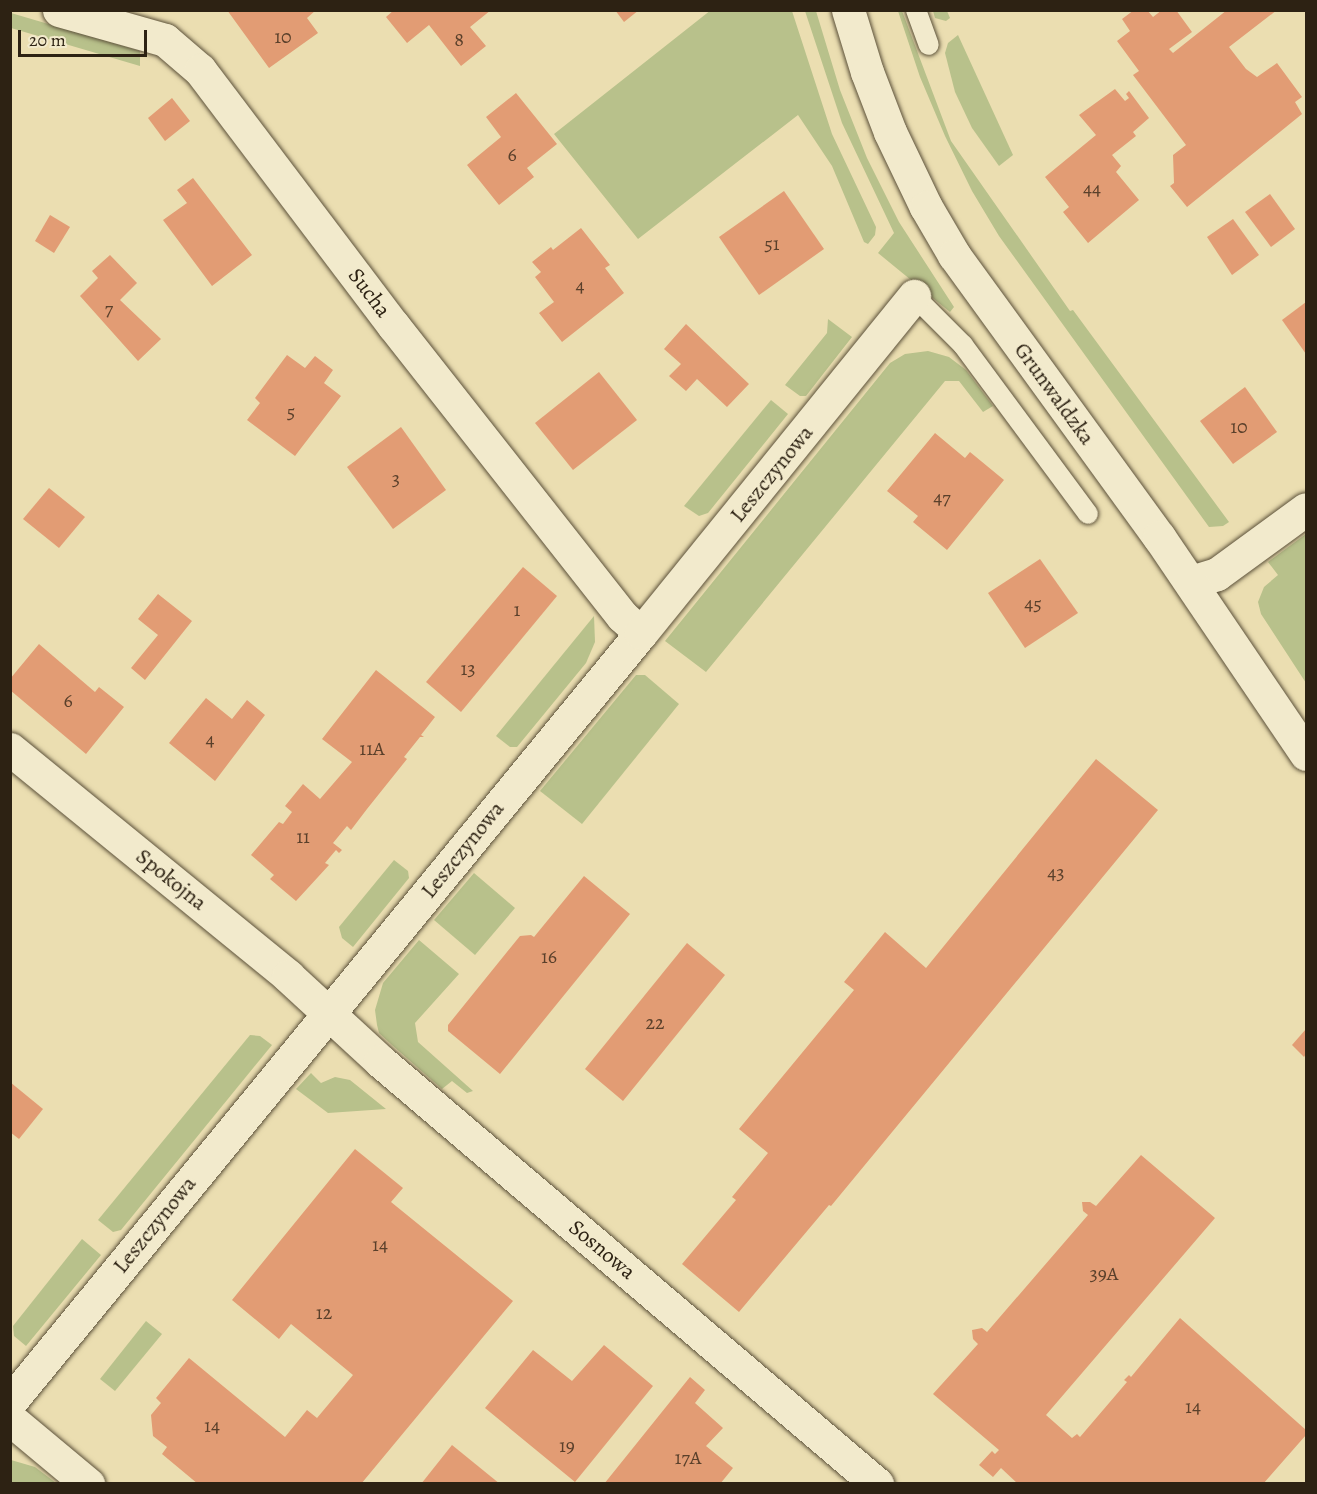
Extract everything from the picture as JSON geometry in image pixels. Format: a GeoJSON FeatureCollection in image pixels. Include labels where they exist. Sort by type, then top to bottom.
{"type":"FeatureCollection","features":[{"type":"Feature","properties":{"kind":"street","name":"Sucha"},"geometry":{"type":"LineString","coordinates":[[59,10],[165,39],[200,70],[393,325],[622,616],[641,633]]}},
{"type":"Feature","properties":{"kind":"street","name":"Grunwaldzka"},"geometry":{"type":"LineString","coordinates":[[848,10],[867,72],[891,132],[926,207],[954,255],[1191,582],[1306,754]]}},
{"type":"Feature","properties":{"kind":"street","name":"Leszczynowa"},"geometry":{"type":"LineString","coordinates":[[10,1402],[641,633],[914,296]]}},
{"type":"Feature","properties":{"kind":"street"},"geometry":{"type":"LineString","coordinates":[[1191,582],[1217,574],[1306,509]]}},
{"type":"Feature","properties":{"kind":"street","name":"Spokojna"},"geometry":{"type":"LineString","coordinates":[[10,749],[279,968],[329,1013]]}},
{"type":"Feature","properties":{"kind":"street","name":"Sosnowa"},"geometry":{"type":"LineString","coordinates":[[329,1013],[389,1069],[877,1484]]}},
{"type":"Feature","properties":{"kind":"street"},"geometry":{"type":"LineString","coordinates":[[10,1419],[88,1484]]}},
{"type":"Feature","properties":{"kind":"lane"},"geometry":{"type":"LineString","coordinates":[[916,10],[929,45]]}},
{"type":"Feature","properties":{"kind":"lane"},"geometry":{"type":"LineString","coordinates":[[914,296],[963,345],[1088,514]]}},
{"type":"Feature","properties":{"kind":"green space"},"geometry":{"type":"Polygon","coordinates":[[[711,10],[792,11],[832,134],[876,227],[875,235],[868,244],[864,242],[832,166],[798,115],[638,239],[554,134],[711,10]]]}},
{"type":"Feature","properties":{"kind":"green space"},"geometry":{"type":"Polygon","coordinates":[[[805,11],[816,11],[840,90],[867,158],[899,222],[954,307],[950,312],[878,253],[894,233],[842,123],[805,11]]]}},
{"type":"Feature","properties":{"kind":"green space"},"geometry":{"type":"Polygon","coordinates":[[[898,11],[902,11],[951,141],[1070,311],[1073,310],[1229,522],[1223,526],[1209,527],[999,236],[972,191],[945,136],[920,77],[898,11]]]}},
{"type":"Feature","properties":{"kind":"green space"},"geometry":{"type":"Polygon","coordinates":[[[933,11],[947,11],[950,18],[946,21],[935,18],[933,11]]]}},
{"type":"Feature","properties":{"kind":"green space"},"geometry":{"type":"Polygon","coordinates":[[[11,13],[140,51],[140,66],[11,28],[11,13]]]}},
{"type":"Feature","properties":{"kind":"green space"},"geometry":{"type":"Polygon","coordinates":[[[958,35],[1013,155],[999,166],[972,128],[955,92],[945,53],[948,43],[958,35]]]}},
{"type":"Feature","properties":{"kind":"green space"},"geometry":{"type":"Polygon","coordinates":[[[828,319],[852,337],[806,396],[800,396],[785,385],[827,333],[828,319]]]}},
{"type":"Feature","properties":{"kind":"green space"},"geometry":{"type":"Polygon","coordinates":[[[928,351],[949,357],[966,370],[993,406],[983,412],[959,381],[945,381],[706,672],[665,641],[890,363],[905,354],[928,351]]]}},
{"type":"Feature","properties":{"kind":"green space"},"geometry":{"type":"Polygon","coordinates":[[[771,400],[788,414],[708,513],[699,516],[684,506],[771,400]]]}},
{"type":"Feature","properties":{"kind":"green space"},"geometry":{"type":"Polygon","coordinates":[[[1306,534],[1306,683],[1261,614],[1258,602],[1264,587],[1278,575],[1268,562],[1306,534]]]}},
{"type":"Feature","properties":{"kind":"green space"},"geometry":{"type":"Polygon","coordinates":[[[594,616],[595,642],[586,663],[517,747],[510,747],[496,736],[594,616]]]}},
{"type":"Feature","properties":{"kind":"green space"},"geometry":{"type":"Polygon","coordinates":[[[636,675],[645,675],[679,704],[582,824],[540,791],[636,675]]]}},
{"type":"Feature","properties":{"kind":"green space"},"geometry":{"type":"Polygon","coordinates":[[[394,860],[408,871],[409,878],[353,947],[342,938],[339,927],[394,860]]]}},
{"type":"Feature","properties":{"kind":"green space"},"geometry":{"type":"Polygon","coordinates":[[[474,873],[515,908],[475,955],[434,920],[474,873]]]}},
{"type":"Feature","properties":{"kind":"green space"},"geometry":{"type":"Polygon","coordinates":[[[419,940],[459,974],[415,1023],[418,1042],[473,1091],[467,1093],[452,1081],[442,1089],[379,1033],[375,1010],[383,983],[419,940]]]}},
{"type":"Feature","properties":{"kind":"green space"},"geometry":{"type":"Polygon","coordinates":[[[250,1035],[260,1036],[272,1045],[121,1230],[113,1232],[98,1220],[250,1035]]]}},
{"type":"Feature","properties":{"kind":"green space"},"geometry":{"type":"Polygon","coordinates":[[[311,1073],[321,1083],[335,1077],[350,1080],[386,1109],[328,1113],[296,1089],[311,1073]]]}},
{"type":"Feature","properties":{"kind":"green space"},"geometry":{"type":"Polygon","coordinates":[[[82,1239],[101,1255],[26,1346],[14,1336],[13,1326],[82,1239]]]}},
{"type":"Feature","properties":{"kind":"green space"},"geometry":{"type":"Polygon","coordinates":[[[146,1321],[162,1334],[115,1391],[100,1379],[146,1321]]]}},
{"type":"Feature","properties":{"kind":"green space"},"geometry":{"type":"Polygon","coordinates":[[[11,1460],[35,1467],[56,1483],[11,1483],[11,1460]]]}},
{"type":"Feature","properties":{"kind":"building"},"geometry":{"type":"Polygon","coordinates":[[[227,10],[316,10],[307,18],[318,33],[269,68],[227,10]]]}},
{"type":"Feature","properties":{"kind":"building"},"geometry":{"type":"Polygon","coordinates":[[[394,10],[491,10],[470,27],[486,46],[461,66],[429,25],[407,43],[386,17],[394,10]]]}},
{"type":"Feature","properties":{"kind":"building"},"geometry":{"type":"Polygon","coordinates":[[[615,10],[639,10],[624,22],[615,10]]]}},
{"type":"Feature","properties":{"kind":"building"},"geometry":{"type":"Polygon","coordinates":[[[1134,10],[1147,10],[1153,17],[1162,10],[1176,10],[1192,32],[1169,49],[1173,53],[1227,10],[1277,10],[1229,47],[1246,69],[1257,77],[1277,63],[1302,97],[1295,102],[1302,114],[1187,207],[1170,186],[1174,183],[1173,155],[1186,145],[1133,75],[1139,71],[1117,41],[1130,31],[1122,19],[1134,10]]]}},
{"type":"Feature","properties":{"kind":"building"},"geometry":{"type":"Polygon","coordinates":[[[1115,89],[1125,101],[1129,98],[1126,94],[1129,91],[1149,118],[1133,132],[1136,136],[1112,155],[1121,166],[1116,172],[1139,200],[1088,243],[1063,212],[1069,207],[1045,177],[1096,135],[1079,115],[1115,89]]]}},
{"type":"Feature","properties":{"kind":"building"},"geometry":{"type":"Polygon","coordinates":[[[516,93],[557,144],[527,168],[534,177],[499,205],[467,165],[501,137],[486,117],[516,93]]]}},
{"type":"Feature","properties":{"kind":"building"},"geometry":{"type":"Polygon","coordinates":[[[172,98],[190,121],[165,141],[148,118],[172,98]]]}},
{"type":"Feature","properties":{"kind":"building"},"geometry":{"type":"Polygon","coordinates":[[[193,178],[252,255],[212,286],[163,220],[187,203],[177,190],[193,178]]]}},
{"type":"Feature","properties":{"kind":"building"},"geometry":{"type":"Polygon","coordinates":[[[784,191],[824,249],[759,295],[719,237],[784,191]]]}},
{"type":"Feature","properties":{"kind":"building"},"geometry":{"type":"Polygon","coordinates":[[[1270,194],[1295,229],[1271,247],[1245,212],[1270,194]]]}},
{"type":"Feature","properties":{"kind":"building"},"geometry":{"type":"Polygon","coordinates":[[[50,215],[70,227],[54,253],[35,241],[50,215]]]}},
{"type":"Feature","properties":{"kind":"building"},"geometry":{"type":"Polygon","coordinates":[[[1233,219],[1259,255],[1232,275],[1207,237],[1233,219]]]}},
{"type":"Feature","properties":{"kind":"building"},"geometry":{"type":"Polygon","coordinates":[[[581,228],[610,265],[605,268],[624,293],[562,342],[539,313],[554,302],[535,277],[541,272],[532,262],[551,247],[553,250],[581,228]]]}},
{"type":"Feature","properties":{"kind":"building"},"geometry":{"type":"Polygon","coordinates":[[[110,255],[137,283],[120,300],[161,339],[138,361],[80,296],[98,278],[92,271],[110,255]]]}},
{"type":"Feature","properties":{"kind":"building"},"geometry":{"type":"Polygon","coordinates":[[[1306,302],[1306,354],[1282,320],[1306,302]]]}},
{"type":"Feature","properties":{"kind":"building"},"geometry":{"type":"Polygon","coordinates":[[[686,324],[749,384],[727,407],[697,379],[686,391],[669,376],[681,364],[664,349],[686,324]]]}},
{"type":"Feature","properties":{"kind":"building"},"geometry":{"type":"Polygon","coordinates":[[[287,355],[305,368],[315,356],[333,370],[324,383],[341,396],[295,456],[247,420],[260,403],[255,398],[287,355]]]}},
{"type":"Feature","properties":{"kind":"building"},"geometry":{"type":"Polygon","coordinates":[[[599,372],[637,420],[573,470],[535,423],[599,372]]]}},
{"type":"Feature","properties":{"kind":"building"},"geometry":{"type":"Polygon","coordinates":[[[1245,387],[1277,432],[1233,464],[1200,421],[1245,387]]]}},
{"type":"Feature","properties":{"kind":"building"},"geometry":{"type":"Polygon","coordinates":[[[401,427],[446,490],[393,529],[347,467],[401,427]]]}},
{"type":"Feature","properties":{"kind":"building"},"geometry":{"type":"Polygon","coordinates":[[[935,433],[965,458],[970,452],[1004,480],[947,550],[913,522],[918,516],[887,491],[935,433]]]}},
{"type":"Feature","properties":{"kind":"building"},"geometry":{"type":"Polygon","coordinates":[[[49,488],[85,517],[59,548],[23,519],[49,488]]]}},
{"type":"Feature","properties":{"kind":"building"},"geometry":{"type":"Polygon","coordinates":[[[1040,559],[1078,613],[1025,648],[988,593],[1040,559]]]}},
{"type":"Feature","properties":{"kind":"building"},"geometry":{"type":"Polygon","coordinates":[[[523,567],[557,596],[461,712],[426,682],[523,567]]]}},
{"type":"Feature","properties":{"kind":"building"},"geometry":{"type":"Polygon","coordinates":[[[158,594],[192,621],[145,680],[131,668],[158,635],[138,619],[158,594]]]}},
{"type":"Feature","properties":{"kind":"building"},"geometry":{"type":"Polygon","coordinates":[[[39,644],[95,692],[99,687],[124,707],[86,754],[10,690],[10,679],[39,644]]]}},
{"type":"Feature","properties":{"kind":"building"},"geometry":{"type":"Polygon","coordinates":[[[376,670],[435,717],[421,735],[424,737],[420,737],[404,757],[407,759],[351,830],[347,826],[333,843],[342,850],[339,853],[336,850],[325,863],[329,865],[296,901],[270,879],[274,875],[251,855],[279,822],[283,824],[292,812],[285,806],[303,784],[320,799],[352,762],[322,739],[376,670]]]}},
{"type":"Feature","properties":{"kind":"building"},"geometry":{"type":"Polygon","coordinates":[[[206,698],[232,719],[247,700],[265,715],[215,781],[169,743],[206,698]]]}},
{"type":"Feature","properties":{"kind":"building"},"geometry":{"type":"Polygon","coordinates":[[[1096,759],[1158,810],[831,1206],[829,1205],[739,1312],[682,1264],[736,1200],[732,1197],[768,1153],[739,1129],[854,990],[844,982],[885,932],[926,968],[1096,759]]]}},
{"type":"Feature","properties":{"kind":"building"},"geometry":{"type":"Polygon","coordinates":[[[584,876],[630,914],[500,1074],[448,1031],[448,1025],[520,936],[534,937],[584,876]]]}},
{"type":"Feature","properties":{"kind":"building"},"geometry":{"type":"Polygon","coordinates":[[[687,943],[725,975],[623,1101],[585,1069],[687,943]]]}},
{"type":"Feature","properties":{"kind":"building"},"geometry":{"type":"Polygon","coordinates":[[[1306,1029],[1306,1054],[1304,1057],[1292,1045],[1306,1029]]]}},
{"type":"Feature","properties":{"kind":"building"},"geometry":{"type":"Polygon","coordinates":[[[10,1082],[43,1109],[19,1139],[10,1132],[10,1082]]]}},
{"type":"Feature","properties":{"kind":"building"},"geometry":{"type":"Polygon","coordinates":[[[355,1149],[403,1188],[391,1202],[513,1301],[361,1484],[198,1484],[162,1454],[167,1447],[153,1436],[151,1415],[161,1403],[156,1398],[189,1358],[285,1437],[307,1410],[317,1418],[353,1375],[291,1324],[279,1339],[232,1300],[355,1149]]]}},
{"type":"Feature","properties":{"kind":"building"},"geometry":{"type":"Polygon","coordinates":[[[1141,1155],[1215,1218],[1046,1415],[1072,1438],[1077,1434],[1080,1437],[1127,1382],[1124,1380],[1129,1375],[1131,1377],[1180,1318],[1306,1430],[1306,1435],[1263,1484],[1018,1484],[1001,1468],[993,1477],[979,1465],[992,1451],[995,1454],[999,1450],[933,1394],[978,1344],[973,1339],[972,1330],[982,1328],[987,1332],[1088,1215],[1083,1211],[1082,1202],[1090,1202],[1096,1206],[1141,1155]]]}},
{"type":"Feature","properties":{"kind":"building"},"geometry":{"type":"Polygon","coordinates":[[[604,1345],[653,1386],[575,1482],[485,1408],[533,1350],[572,1381],[604,1345]]]}},
{"type":"Feature","properties":{"kind":"building"},"geometry":{"type":"Polygon","coordinates":[[[690,1377],[705,1390],[695,1403],[723,1428],[706,1446],[733,1468],[720,1484],[604,1484],[690,1377]]]}},
{"type":"Feature","properties":{"kind":"building"},"geometry":{"type":"Polygon","coordinates":[[[452,1445],[500,1484],[421,1484],[452,1445]]]}}]}
